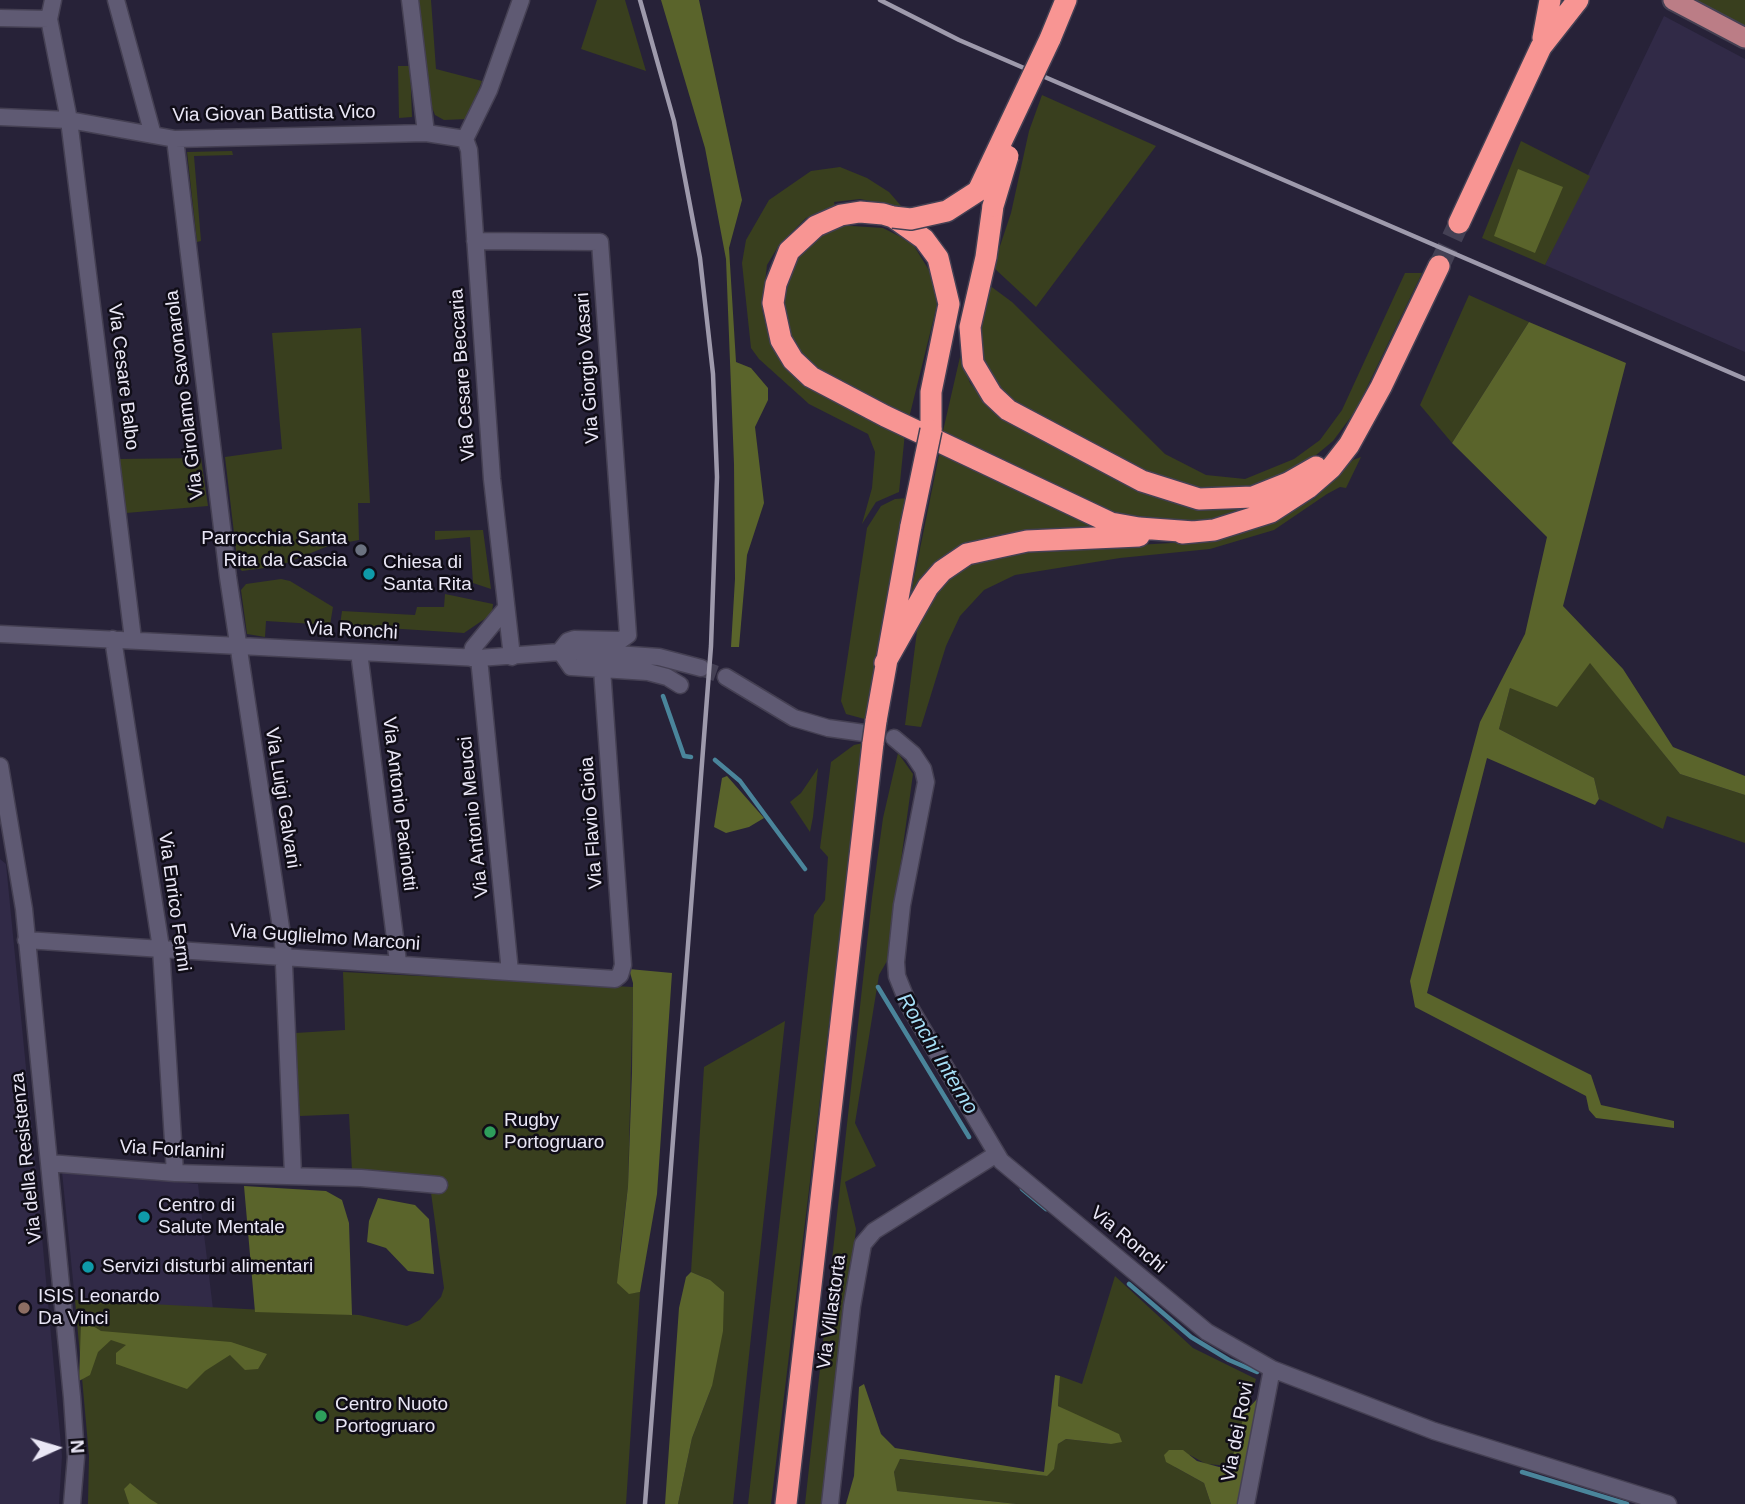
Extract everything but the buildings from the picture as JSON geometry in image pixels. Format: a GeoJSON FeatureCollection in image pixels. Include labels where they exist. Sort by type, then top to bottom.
{"type":"FeatureCollection","features":[{"type":"Feature","properties":{"kind":"highway"},"geometry":{"type":"LineString","coordinates":[[1066,0],[978,191],[947,211],[911,219],[860,212],[841,215],[816,226],[789,251],[776,284],[773,303],[781,341],[793,359],[811,377],[885,416],[1111,523],[1194,532]]}},
{"type":"Feature","properties":{"kind":"highway"},"geometry":{"type":"LineString","coordinates":[[1459,223],[1541,47],[1578,0]]}},
{"type":"Feature","properties":{"kind":"highway"},"geometry":{"type":"LineString","coordinates":[[1541,47],[1548,3]]}},
{"type":"Feature","properties":{"kind":"highway"},"geometry":{"type":"LineString","coordinates":[[786,1504],[871,733],[931,430],[993,206],[1050,39]]}},
{"type":"Feature","properties":{"kind":"highway"},"geometry":{"type":"LineString","coordinates":[[993,206],[986,257],[970,327],[974,363],[992,395],[1015,414],[1142,481],[1189,496],[1224,499],[1253,497],[1273,490],[1314,468],[1344,442],[1381,387]]}},
{"type":"Feature","properties":{"kind":"highway"},"geometry":{"type":"LineString","coordinates":[[893,217],[925,239],[938,258],[946,285],[949,304],[931,392],[931,430]]}},
{"type":"Feature","properties":{"kind":"highway"},"geometry":{"type":"LineString","coordinates":[[885,663],[928,587],[942,571],[967,554],[1027,541],[1194,532],[1239,524],[1271,512],[1308,488],[1349,445],[1381,387],[1439,265]]}},
{"type":"Feature","properties":{"kind":"main road"},"geometry":{"type":"LineString","coordinates":[[1673,0],[1745,38]]}},
{"type":"Feature","properties":{"kind":"street"},"geometry":{"type":"LineString","coordinates":[[0,18],[49,19],[52,0]]}},
{"type":"Feature","properties":{"kind":"street"},"geometry":{"type":"LineString","coordinates":[[116,0],[153,135]]}},
{"type":"Feature","properties":{"kind":"street"},"geometry":{"type":"LineString","coordinates":[[410,0],[426,133]]}},
{"type":"Feature","properties":{"kind":"street"},"geometry":{"type":"LineString","coordinates":[[465,139],[485,99],[521,0]]}},
{"type":"Feature","properties":{"kind":"street","name":"Via Cesare Balbo"},"geometry":{"type":"LineString","coordinates":[[49,19],[69,120],[133,639]]}},
{"type":"Feature","properties":{"kind":"street","name":"Via Giovan Battista Vico"},"geometry":{"type":"LineString","coordinates":[[0,117],[69,120],[175,139],[426,133],[465,139]]}},
{"type":"Feature","properties":{"kind":"street","name":"Via Girolamo Savonarola"},"geometry":{"type":"LineString","coordinates":[[175,139],[237,646]]}},
{"type":"Feature","properties":{"kind":"street","name":"Via Cesare Beccaria"},"geometry":{"type":"LineString","coordinates":[[465,139],[470,150],[492,479],[512,657]]}},
{"type":"Feature","properties":{"kind":"street","name":"Via Giorgio Vasari"},"geometry":{"type":"LineString","coordinates":[[475,241],[600,242],[628,635],[624,639],[574,639],[568,641],[560,650]]}},
{"type":"Feature","properties":{"kind":"street"},"geometry":{"type":"LineString","coordinates":[[475,658],[473,648],[506,608]]}},
{"type":"Feature","properties":{"kind":"street","name":"Via Ronchi"},"geometry":{"type":"LineString","coordinates":[[0,634],[475,658],[512,657],[560,650],[659,657],[701,668]]}},
{"type":"Feature","properties":{"kind":"street","name":"Via Enrico Fermi"},"geometry":{"type":"LineString","coordinates":[[113,639],[161,948],[176,1172]]}},
{"type":"Feature","properties":{"kind":"street","name":"Via Luigi Galvani"},"geometry":{"type":"LineString","coordinates":[[237,646],[284,957]]}},
{"type":"Feature","properties":{"kind":"street"},"geometry":{"type":"LineString","coordinates":[[560,650],[570,667],[648,672],[667,677],[680,685]]}},
{"type":"Feature","properties":{"kind":"street","name":"Via Antonio Pacinotti"},"geometry":{"type":"LineString","coordinates":[[359,652],[398,962]]}},
{"type":"Feature","properties":{"kind":"street","name":"Via Antonio Meucci"},"geometry":{"type":"LineString","coordinates":[[475,658],[510,972]]}},
{"type":"Feature","properties":{"kind":"street","name":"Via Flavio Gioia"},"geometry":{"type":"LineString","coordinates":[[603,669],[623,965],[621,975]]}},
{"type":"Feature","properties":{"kind":"street"},"geometry":{"type":"LineString","coordinates":[[726,677],[794,718],[828,728],[871,733]]}},
{"type":"Feature","properties":{"kind":"street","name":"Via Ronchi"},"geometry":{"type":"LineString","coordinates":[[894,738],[913,754],[923,769],[926,782],[902,905],[896,962],[898,976],[909,1006],[995,1155],[1207,1332],[1272,1369],[1434,1431],[1668,1504]]}},
{"type":"Feature","properties":{"kind":"street","name":"Via della Resistenza"},"geometry":{"type":"LineString","coordinates":[[0,766],[19,872],[49,1163],[75,1433],[76,1480],[72,1504]]}},
{"type":"Feature","properties":{"kind":"street","name":"Via Guglielmo Marconi"},"geometry":{"type":"LineString","coordinates":[[26,940],[398,962],[607,980],[621,975]]}},
{"type":"Feature","properties":{"kind":"street"},"geometry":{"type":"LineString","coordinates":[[284,957],[293,1175]]}},
{"type":"Feature","properties":{"kind":"street","name":"Via Villastorta"},"geometry":{"type":"LineString","coordinates":[[830,1504],[852,1306],[863,1244],[874,1231],[995,1155]]}},
{"type":"Feature","properties":{"kind":"street","name":"Via Forlanini"},"geometry":{"type":"LineString","coordinates":[[49,1163],[439,1185]]}},
{"type":"Feature","properties":{"kind":"street","name":"Via dei Rovi"},"geometry":{"type":"LineString","coordinates":[[1246,1504],[1272,1369]]}},
{"type":"Feature","properties":{"kind":"shaded area"},"geometry":{"type":"Polygon","coordinates":[[[1664,16],[1745,59],[1745,352],[1545,265],[1664,16]]]}},
{"type":"Feature","properties":{"kind":"shaded area","name":"ISIS Leonardo Da Vinci"},"geometry":{"type":"Polygon","coordinates":[[[0,859],[6,864],[35,1160],[62,1456],[59,1504],[0,1504],[0,859]]]}},
{"type":"Feature","properties":{"kind":"shaded area"},"geometry":{"type":"Polygon","coordinates":[[[62,1172],[198,1184],[213,1309],[75,1300],[62,1172]]]}},
{"type":"Feature","properties":{"kind":"green space"},"geometry":{"type":"Polygon","coordinates":[[[418,0],[431,0],[436,69],[482,81],[467,119],[444,120],[435,115],[431,105],[418,0]]]}},
{"type":"Feature","properties":{"kind":"green space"},"geometry":{"type":"Polygon","coordinates":[[[597,0],[625,0],[646,71],[581,49],[597,0]]]}},
{"type":"Feature","properties":{"kind":"green space"},"geometry":{"type":"Polygon","coordinates":[[[661,0],[699,0],[742,200],[729,248],[736,362],[751,368],[768,388],[768,400],[755,427],[764,503],[747,555],[739,647],[731,647],[735,579],[734,464],[726,259],[705,148],[661,0]]]}},
{"type":"Feature","properties":{"kind":"green space"},"geometry":{"type":"Polygon","coordinates":[[[1691,0],[1745,0],[1745,29],[1691,0]]]}},
{"type":"Feature","properties":{"kind":"green space"},"geometry":{"type":"Polygon","coordinates":[[[398,66],[410,66],[412,117],[399,118],[398,66]]]}},
{"type":"Feature","properties":{"kind":"green space"},"geometry":{"type":"Polygon","coordinates":[[[1042,95],[1156,146],[1036,307],[993,267],[1011,213],[1029,131],[1042,95]]]}},
{"type":"Feature","properties":{"kind":"green space"},"geometry":{"type":"Polygon","coordinates":[[[1521,141],[1590,176],[1545,265],[1482,238],[1521,141]]]}},
{"type":"Feature","properties":{"kind":"green space"},"geometry":{"type":"Polygon","coordinates":[[[232,151],[233,155],[194,156],[201,241],[197,242],[187,152],[232,151]]]}},
{"type":"Feature","properties":{"kind":"green space"},"geometry":{"type":"Polygon","coordinates":[[[840,167],[867,178],[889,192],[902,207],[860,199],[834,202],[835,206],[806,218],[779,245],[767,265],[762,309],[770,342],[790,371],[905,433],[899,492],[876,502],[862,524],[872,488],[875,452],[868,434],[809,404],[759,359],[751,348],[742,263],[746,240],[769,200],[811,171],[840,167]]]}},
{"type":"Feature","properties":{"kind":"green space"},"geometry":{"type":"Polygon","coordinates":[[[1518,169],[1563,187],[1535,253],[1494,236],[1518,169]]]}},
{"type":"Feature","properties":{"kind":"green space"},"geometry":{"type":"Polygon","coordinates":[[[837,225],[883,228],[899,236],[914,246],[932,275],[937,305],[909,418],[812,367],[791,341],[782,311],[790,267],[806,243],[837,225]]]}},
{"type":"Feature","properties":{"kind":"green space"},"geometry":{"type":"Polygon","coordinates":[[[1405,273],[1422,273],[1356,410],[1333,441],[1298,470],[1259,487],[1192,489],[1155,479],[1002,394],[981,361],[979,326],[989,285],[1012,302],[1165,454],[1206,475],[1245,479],[1294,459],[1320,440],[1342,410],[1405,273]]]}},
{"type":"Feature","properties":{"kind":"green space"},"geometry":{"type":"Polygon","coordinates":[[[1469,295],[1529,322],[1452,443],[1420,405],[1469,295]]]}},
{"type":"Feature","properties":{"kind":"green space"},"geometry":{"type":"Polygon","coordinates":[[[1529,322],[1626,363],[1563,606],[1623,669],[1673,747],[1745,776],[1745,795],[1680,774],[1590,663],[1557,707],[1510,688],[1499,729],[1594,778],[1599,799],[1595,805],[1487,758],[1427,993],[1591,1075],[1601,1105],[1674,1121],[1674,1128],[1596,1118],[1589,1110],[1586,1096],[1415,1007],[1410,981],[1480,722],[1525,634],[1547,537],[1452,443],[1529,322]]]}},
{"type":"Feature","properties":{"kind":"green space"},"geometry":{"type":"Polygon","coordinates":[[[361,328],[370,503],[358,503],[359,540],[328,546],[279,566],[242,571],[238,567],[225,457],[282,449],[272,333],[361,328]]]}},
{"type":"Feature","properties":{"kind":"green space"},"geometry":{"type":"Polygon","coordinates":[[[960,357],[970,383],[991,408],[1149,490],[1246,507],[1245,513],[1226,519],[1170,525],[1111,513],[943,431],[960,357]]]}},
{"type":"Feature","properties":{"kind":"green space"},"geometry":{"type":"Polygon","coordinates":[[[940,450],[1107,528],[994,541],[910,598],[940,450]]]}},
{"type":"Feature","properties":{"kind":"green space"},"geometry":{"type":"Polygon","coordinates":[[[1361,457],[1346,488],[1340,487],[1327,494],[1274,530],[1210,549],[1120,558],[1015,575],[984,590],[960,616],[946,646],[921,727],[905,725],[917,631],[931,600],[944,583],[967,565],[998,553],[1227,537],[1265,524],[1315,498],[1353,460],[1361,457]]]}},
{"type":"Feature","properties":{"kind":"green space"},"geometry":{"type":"Polygon","coordinates":[[[201,458],[208,506],[126,513],[119,459],[201,458]]]}},
{"type":"Feature","properties":{"kind":"green space"},"geometry":{"type":"Polygon","coordinates":[[[909,498],[872,721],[846,714],[841,701],[867,528],[881,506],[895,499],[909,498]]]}},
{"type":"Feature","properties":{"kind":"green space"},"geometry":{"type":"Polygon","coordinates":[[[483,530],[491,589],[473,583],[470,537],[435,540],[435,531],[483,530]]]}},
{"type":"Feature","properties":{"kind":"green space"},"geometry":{"type":"Polygon","coordinates":[[[281,579],[290,581],[333,607],[330,625],[266,621],[265,637],[247,634],[241,590],[246,584],[281,579]]]}},
{"type":"Feature","properties":{"kind":"green space"},"geometry":{"type":"Polygon","coordinates":[[[445,594],[493,604],[492,614],[464,633],[340,625],[342,611],[415,615],[417,607],[444,607],[445,594]]]}},
{"type":"Feature","properties":{"kind":"green space"},"geometry":{"type":"Polygon","coordinates":[[[1590,662],[1680,774],[1745,795],[1745,843],[1667,816],[1663,829],[1599,799],[1594,778],[1499,729],[1510,688],[1590,662]]]}},
{"type":"Feature","properties":{"kind":"green space"},"geometry":{"type":"Polygon","coordinates":[[[863,743],[771,1504],[748,1504],[814,915],[825,900],[828,857],[820,848],[831,762],[854,745],[863,743]]]}},
{"type":"Feature","properties":{"kind":"green space"},"geometry":{"type":"Polygon","coordinates":[[[898,753],[913,774],[887,961],[879,975],[855,1123],[876,1166],[845,1182],[856,1229],[825,1504],[805,1504],[872,898],[883,818],[898,753]]]}},
{"type":"Feature","properties":{"kind":"green space"},"geometry":{"type":"Polygon","coordinates":[[[818,768],[810,832],[790,802],[801,793],[818,768]]]}},
{"type":"Feature","properties":{"kind":"green space"},"geometry":{"type":"Polygon","coordinates":[[[727,776],[764,818],[749,827],[726,833],[714,827],[722,778],[727,776]]]}},
{"type":"Feature","properties":{"kind":"green space"},"geometry":{"type":"Polygon","coordinates":[[[629,969],[672,973],[657,1194],[640,1292],[629,1294],[617,1283],[628,1186],[633,983],[629,969]]]}},
{"type":"Feature","properties":{"kind":"green space"},"geometry":{"type":"Polygon","coordinates":[[[343,972],[633,987],[628,1186],[620,1250],[629,1293],[640,1292],[626,1504],[88,1504],[89,1456],[75,1300],[359,1315],[407,1326],[420,1320],[441,1297],[444,1288],[429,1178],[352,1171],[349,1114],[300,1116],[295,1033],[345,1030],[343,972]]]}},
{"type":"Feature","properties":{"kind":"green space"},"geometry":{"type":"Polygon","coordinates":[[[785,1021],[733,1504],[678,1504],[692,1438],[712,1386],[710,1280],[691,1272],[704,1067],[785,1021]]]}},
{"type":"Feature","properties":{"kind":"green space"},"geometry":{"type":"Polygon","coordinates":[[[244,1186],[326,1191],[342,1200],[349,1223],[352,1315],[255,1312],[244,1186]]]}},
{"type":"Feature","properties":{"kind":"green space"},"geometry":{"type":"Polygon","coordinates":[[[378,1198],[415,1205],[429,1219],[434,1274],[408,1271],[386,1248],[367,1242],[369,1221],[378,1198]]]}},
{"type":"Feature","properties":{"kind":"green space"},"geometry":{"type":"Polygon","coordinates":[[[691,1272],[710,1280],[724,1292],[723,1331],[712,1386],[692,1438],[678,1504],[665,1504],[679,1308],[686,1277],[691,1272]]]}},
{"type":"Feature","properties":{"kind":"green space"},"geometry":{"type":"Polygon","coordinates":[[[1115,1276],[1193,1348],[1256,1379],[1231,1466],[1206,1464],[1190,1455],[1175,1467],[1204,1483],[1211,1504],[1017,1504],[896,1491],[894,1472],[899,1459],[1047,1476],[1058,1444],[1066,1439],[1111,1444],[1079,1417],[1058,1406],[1060,1376],[1082,1384],[1115,1276]]]}},
{"type":"Feature","properties":{"kind":"green space"},"geometry":{"type":"Polygon","coordinates":[[[85,1321],[101,1331],[231,1342],[267,1354],[258,1369],[245,1370],[230,1355],[205,1371],[187,1389],[116,1364],[116,1353],[126,1345],[111,1340],[98,1352],[90,1375],[79,1381],[81,1323],[85,1321]]]}},
{"type":"Feature","properties":{"kind":"green space"},"geometry":{"type":"Polygon","coordinates":[[[1055,1375],[1060,1376],[1058,1406],[1119,1434],[1122,1442],[1111,1444],[1066,1439],[1058,1444],[1054,1469],[1047,1476],[900,1459],[894,1472],[897,1491],[1017,1504],[846,1504],[854,1476],[859,1387],[864,1384],[881,1434],[895,1448],[1044,1472],[1055,1375]]]}},
{"type":"Feature","properties":{"kind":"green space"},"geometry":{"type":"Polygon","coordinates":[[[1257,1399],[1249,1458],[1238,1504],[1211,1504],[1204,1483],[1166,1462],[1164,1455],[1169,1450],[1183,1450],[1197,1461],[1219,1467],[1230,1466],[1245,1412],[1257,1399]]]}},
{"type":"Feature","properties":{"kind":"green space"},"geometry":{"type":"Polygon","coordinates":[[[130,1483],[158,1504],[129,1504],[124,1489],[130,1483]]]}},
{"type":"Feature","properties":{"kind":"waterway","name":"Ronchi Interno"},"geometry":{"type":"LineString","coordinates":[[663,696],[684,756],[691,757]]}},
{"type":"Feature","properties":{"kind":"waterway","name":"Ronchi Interno"},"geometry":{"type":"LineString","coordinates":[[715,760],[740,781],[805,869]]}},
{"type":"Feature","properties":{"kind":"waterway","name":"Ronchi Interno"},"geometry":{"type":"LineString","coordinates":[[878,987],[969,1137]]}},
{"type":"Feature","properties":{"kind":"waterway","name":"Ronchi Interno"},"geometry":{"type":"LineString","coordinates":[[1022,1189],[1046,1209]]}},
{"type":"Feature","properties":{"kind":"waterway","name":"Ronchi Interno"},"geometry":{"type":"LineString","coordinates":[[1129,1284],[1191,1337],[1229,1360],[1257,1372]]}},
{"type":"Feature","properties":{"kind":"waterway","name":"Ronchi Interno"},"geometry":{"type":"LineString","coordinates":[[1522,1472],[1627,1504]]}},
{"type":"Feature","properties":{"kind":"tunnel"},"geometry":{"type":"LineString","coordinates":[[1439,266],[1459,223]]}},
{"type":"Feature","properties":{"kind":"tunnel"},"geometry":{"type":"LineString","coordinates":[[701,668],[726,677]]}},
{"type":"Feature","properties":{"kind":"railway"},"geometry":{"type":"LineString","coordinates":[[640,0],[674,121],[700,258],[713,374],[717,477],[711,646],[645,1504]]}},
{"type":"Feature","properties":{"kind":"railway"},"geometry":{"type":"LineString","coordinates":[[880,0],[959,40],[1745,379]]}},
{"type":"Feature","properties":{"kind":"place","name":"Parrocchia Santa Rita da Cascia"},"geometry":{"type":"Point","coordinates":[361,550]}},
{"type":"Feature","properties":{"kind":"place","name":"Chiesa di Santa Rita"},"geometry":{"type":"Point","coordinates":[369,574]}},
{"type":"Feature","properties":{"kind":"place","name":"Rugby Portogruaro"},"geometry":{"type":"Point","coordinates":[490,1132]}},
{"type":"Feature","properties":{"kind":"place","name":"Centro di Salute Mentale"},"geometry":{"type":"Point","coordinates":[144,1217]}},
{"type":"Feature","properties":{"kind":"place","name":"Servizi disturbi alimentari"},"geometry":{"type":"Point","coordinates":[88,1267]}},
{"type":"Feature","properties":{"kind":"place","name":"ISIS Leonardo Da Vinci"},"geometry":{"type":"Point","coordinates":[24,1308]}},
{"type":"Feature","properties":{"kind":"place","name":"Centro Nuoto Portogruaro"},"geometry":{"type":"Point","coordinates":[321,1416]}}]}
